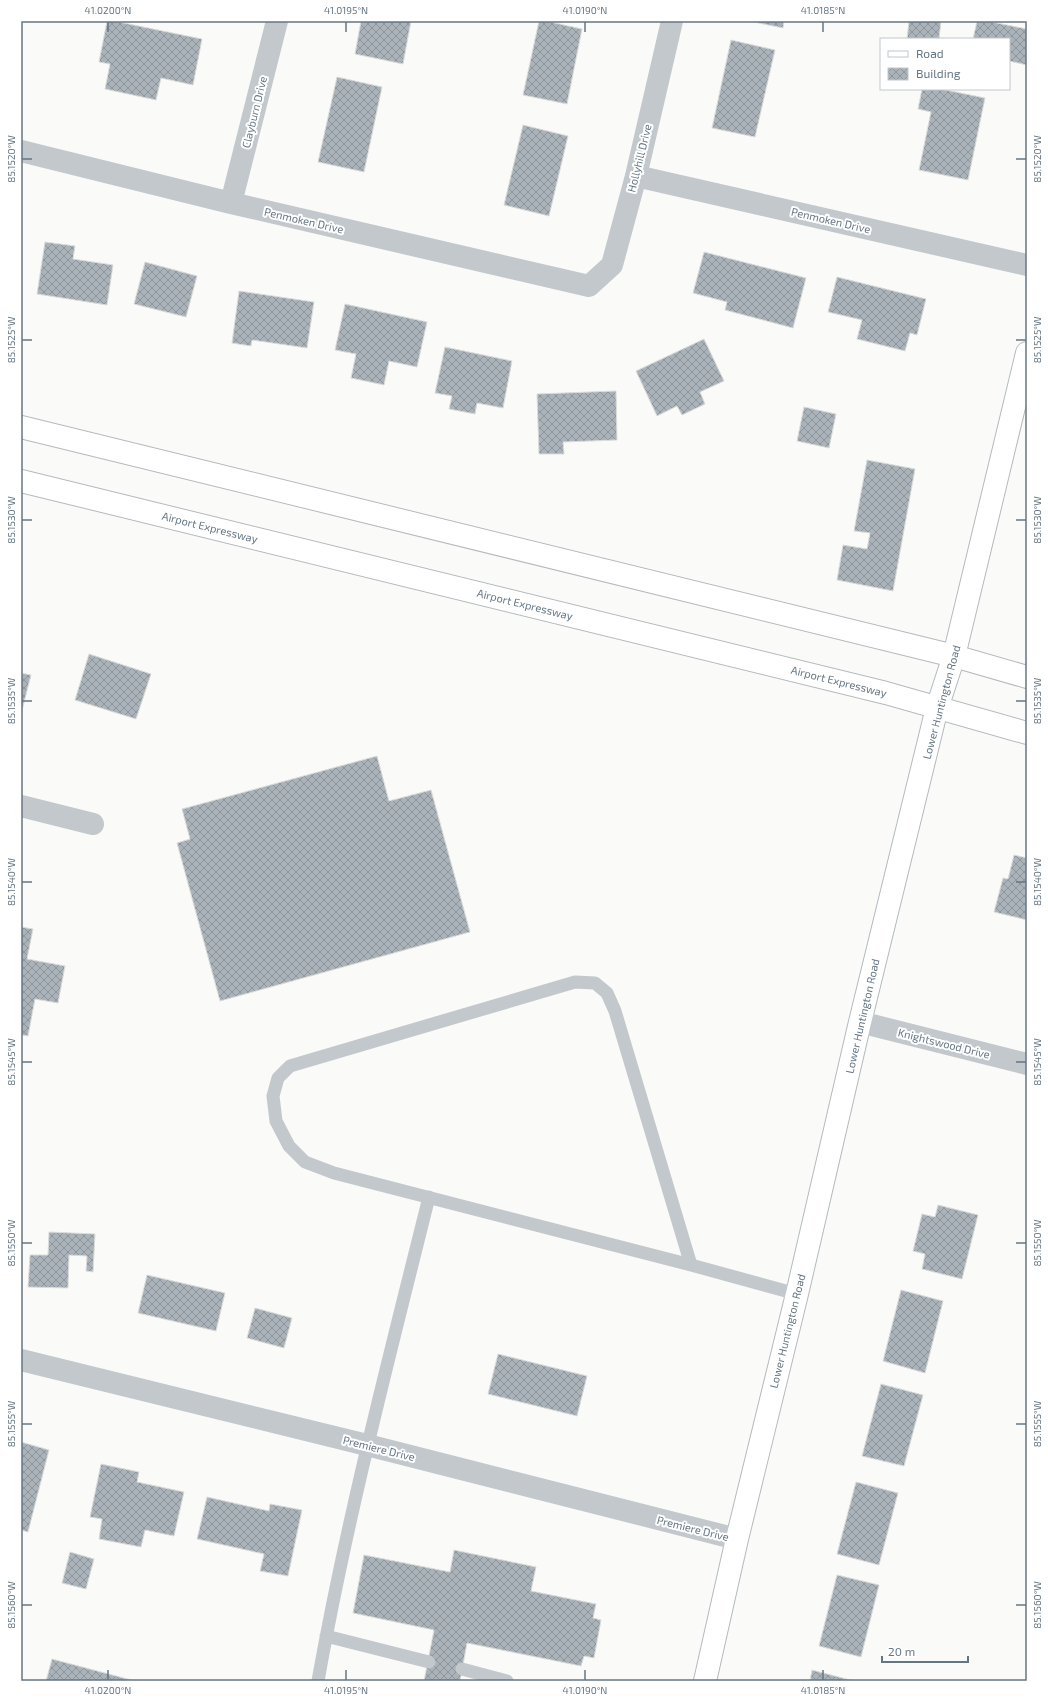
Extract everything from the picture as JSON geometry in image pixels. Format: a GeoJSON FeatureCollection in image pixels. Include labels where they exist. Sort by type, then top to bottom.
{"type":"FeatureCollection","features":[{"type":"Feature","properties":{"kind":"main road","name":"Lower Huntington Road"},"geometry":{"type":"LineString","coordinates":[[705,1681],[736,1539],[797,1294],[860,1022],[937,708],[954,656],[1027,353]]}},
{"type":"Feature","properties":{"kind":"main road"},"geometry":{"type":"LineString","coordinates":[[21,427],[954,656],[1027,677]]}},
{"type":"Feature","properties":{"kind":"main road","name":"Airport Expressway"},"geometry":{"type":"LineString","coordinates":[[21,480],[886,693],[1027,733]]}},
{"type":"Feature","properties":{"kind":"street","name":"Clayburn Drive"},"geometry":{"type":"LineString","coordinates":[[231,203],[277,21]]}},
{"type":"Feature","properties":{"kind":"street","name":"Hollyhill Drive"},"geometry":{"type":"LineString","coordinates":[[589,286],[612,265],[636,176],[672,21]]}},
{"type":"Feature","properties":{"kind":"street","name":"Penmoken Drive"},"geometry":{"type":"LineString","coordinates":[[21,151],[231,203],[589,286]]}},
{"type":"Feature","properties":{"kind":"street","name":"Penmoken Drive"},"geometry":{"type":"LineString","coordinates":[[636,176],[1027,265]]}},
{"type":"Feature","properties":{"kind":"street"},"geometry":{"type":"LineString","coordinates":[[21,806],[93,824]]}},
{"type":"Feature","properties":{"kind":"street","name":"Knightswood Drive"},"geometry":{"type":"LineString","coordinates":[[860,1022],[1027,1064]]}},
{"type":"Feature","properties":{"kind":"street","name":"Premiere Drive"},"geometry":{"type":"LineString","coordinates":[[21,1360],[367,1445],[736,1539]]}},
{"type":"Feature","properties":{"kind":"lane"},"geometry":{"type":"LineString","coordinates":[[691,1265],[615,1011],[607,993],[595,983],[575,982],[290,1066],[278,1078],[273,1096],[276,1121],[289,1146],[305,1162],[334,1173],[691,1265],[797,1294]]}},
{"type":"Feature","properties":{"kind":"lane"},"geometry":{"type":"LineString","coordinates":[[318,1681],[326,1636],[367,1445],[429,1197]]}},
{"type":"Feature","properties":{"kind":"lane"},"geometry":{"type":"LineString","coordinates":[[326,1636],[429,1662]]}},
{"type":"Feature","properties":{"kind":"lane"},"geometry":{"type":"LineString","coordinates":[[462,1669],[507,1681]]}},
{"type":"Feature","properties":{"kind":"building"},"geometry":{"type":"Polygon","coordinates":[[[107,21],[114,21],[202,39],[193,85],[161,78],[156,100],[105,89],[110,64],[99,62],[107,21]]]}},
{"type":"Feature","properties":{"kind":"building"},"geometry":{"type":"Polygon","coordinates":[[[361,21],[411,21],[403,64],[355,54],[361,21]]]}},
{"type":"Feature","properties":{"kind":"building"},"geometry":{"type":"Polygon","coordinates":[[[539,21],[546,21],[582,29],[567,104],[523,95],[539,21]]]}},
{"type":"Feature","properties":{"kind":"building"},"geometry":{"type":"Polygon","coordinates":[[[749,21],[784,21],[783,28],[749,21]]]}},
{"type":"Feature","properties":{"kind":"building"},"geometry":{"type":"Polygon","coordinates":[[[909,21],[941,21],[939,38],[907,38],[909,21]]]}},
{"type":"Feature","properties":{"kind":"building"},"geometry":{"type":"Polygon","coordinates":[[[977,21],[987,21],[1027,29],[1027,65],[1010,61],[1010,38],[973,38],[977,21]]]}},
{"type":"Feature","properties":{"kind":"building"},"geometry":{"type":"Polygon","coordinates":[[[731,40],[775,50],[755,137],[712,128],[731,40]]]}},
{"type":"Feature","properties":{"kind":"building"},"geometry":{"type":"Polygon","coordinates":[[[337,77],[382,87],[364,172],[318,162],[337,77]]]}},
{"type":"Feature","properties":{"kind":"building"},"geometry":{"type":"Polygon","coordinates":[[[922,90],[946,90],[985,98],[968,180],[919,170],[931,112],[918,109],[922,90]]]}},
{"type":"Feature","properties":{"kind":"building"},"geometry":{"type":"Polygon","coordinates":[[[523,125],[568,136],[549,216],[504,205],[523,125]]]}},
{"type":"Feature","properties":{"kind":"building"},"geometry":{"type":"Polygon","coordinates":[[[45,242],[75,246],[73,259],[113,265],[107,305],[37,294],[45,242]]]}},
{"type":"Feature","properties":{"kind":"building"},"geometry":{"type":"Polygon","coordinates":[[[704,252],[806,278],[793,328],[725,310],[727,302],[693,293],[704,252]]]}},
{"type":"Feature","properties":{"kind":"building"},"geometry":{"type":"Polygon","coordinates":[[[145,262],[197,276],[186,317],[134,304],[145,262]]]}},
{"type":"Feature","properties":{"kind":"building"},"geometry":{"type":"Polygon","coordinates":[[[837,277],[926,299],[917,335],[910,333],[905,351],[857,339],[862,320],[828,312],[837,277]]]}},
{"type":"Feature","properties":{"kind":"building"},"geometry":{"type":"Polygon","coordinates":[[[239,291],[314,302],[307,348],[252,340],[251,346],[232,343],[239,291]]]}},
{"type":"Feature","properties":{"kind":"building"},"geometry":{"type":"Polygon","coordinates":[[[345,304],[427,322],[417,367],[389,361],[384,385],[351,378],[356,354],[335,350],[345,304]]]}},
{"type":"Feature","properties":{"kind":"building"},"geometry":{"type":"Polygon","coordinates":[[[704,339],[724,381],[700,392],[705,404],[682,415],[677,406],[657,416],[636,371],[704,339]]]}},
{"type":"Feature","properties":{"kind":"building"},"geometry":{"type":"Polygon","coordinates":[[[445,347],[512,361],[503,408],[477,403],[475,414],[449,409],[452,396],[435,393],[445,347]]]}},
{"type":"Feature","properties":{"kind":"building"},"geometry":{"type":"Polygon","coordinates":[[[616,391],[617,440],[563,442],[564,454],[539,454],[537,394],[616,391]]]}},
{"type":"Feature","properties":{"kind":"building"},"geometry":{"type":"Polygon","coordinates":[[[804,407],[836,414],[829,448],[797,441],[804,407]]]}},
{"type":"Feature","properties":{"kind":"building"},"geometry":{"type":"Polygon","coordinates":[[[867,460],[915,469],[893,591],[837,580],[843,545],[867,549],[870,533],[854,531],[867,460]]]}},
{"type":"Feature","properties":{"kind":"building"},"geometry":{"type":"Polygon","coordinates":[[[89,654],[151,674],[136,719],[75,700],[89,654]]]}},
{"type":"Feature","properties":{"kind":"building"},"geometry":{"type":"Polygon","coordinates":[[[21,673],[31,675],[21,714],[21,673]]]}},
{"type":"Feature","properties":{"kind":"building"},"geometry":{"type":"Polygon","coordinates":[[[377,756],[389,801],[431,790],[470,932],[220,1001],[177,843],[190,839],[182,809],[377,756]]]}},
{"type":"Feature","properties":{"kind":"building"},"geometry":{"type":"Polygon","coordinates":[[[1014,855],[1027,858],[1027,920],[994,912],[1003,878],[1008,879],[1014,855]]]}},
{"type":"Feature","properties":{"kind":"building"},"geometry":{"type":"Polygon","coordinates":[[[21,927],[33,929],[27,959],[65,966],[58,1003],[35,999],[28,1036],[21,1035],[21,927]]]}},
{"type":"Feature","properties":{"kind":"building"},"geometry":{"type":"Polygon","coordinates":[[[938,1205],[978,1215],[962,1279],[922,1269],[925,1254],[913,1251],[922,1214],[935,1217],[938,1205]]]}},
{"type":"Feature","properties":{"kind":"building"},"geometry":{"type":"Polygon","coordinates":[[[49,1232],[95,1234],[93,1272],[86,1271],[87,1256],[69,1255],[68,1288],[28,1287],[30,1255],[48,1255],[49,1232]]]}},
{"type":"Feature","properties":{"kind":"building"},"geometry":{"type":"Polygon","coordinates":[[[147,1275],[225,1293],[216,1331],[138,1313],[147,1275]]]}},
{"type":"Feature","properties":{"kind":"building"},"geometry":{"type":"Polygon","coordinates":[[[901,1290],[943,1301],[925,1373],[883,1361],[901,1290]]]}},
{"type":"Feature","properties":{"kind":"building"},"geometry":{"type":"Polygon","coordinates":[[[255,1308],[292,1318],[284,1348],[247,1338],[255,1308]]]}},
{"type":"Feature","properties":{"kind":"building"},"geometry":{"type":"Polygon","coordinates":[[[498,1354],[587,1376],[577,1416],[488,1394],[498,1354]]]}},
{"type":"Feature","properties":{"kind":"building"},"geometry":{"type":"Polygon","coordinates":[[[881,1384],[923,1395],[904,1466],[862,1456],[881,1384]]]}},
{"type":"Feature","properties":{"kind":"building"},"geometry":{"type":"Polygon","coordinates":[[[21,1442],[49,1450],[28,1532],[21,1530],[21,1442]]]}},
{"type":"Feature","properties":{"kind":"building"},"geometry":{"type":"Polygon","coordinates":[[[101,1464],[139,1472],[137,1482],[184,1492],[174,1536],[145,1530],[141,1547],[99,1539],[102,1519],[90,1517],[101,1464]]]}},
{"type":"Feature","properties":{"kind":"building"},"geometry":{"type":"Polygon","coordinates":[[[856,1482],[898,1493],[879,1565],[837,1554],[856,1482]]]}},
{"type":"Feature","properties":{"kind":"building"},"geometry":{"type":"Polygon","coordinates":[[[207,1497],[269,1511],[270,1504],[302,1510],[288,1576],[260,1571],[264,1554],[197,1539],[207,1497]]]}},
{"type":"Feature","properties":{"kind":"building"},"geometry":{"type":"Polygon","coordinates":[[[454,1550],[536,1567],[531,1591],[596,1604],[593,1618],[601,1620],[594,1658],[584,1656],[581,1666],[467,1643],[460,1681],[424,1681],[434,1630],[353,1613],[364,1555],[450,1572],[454,1550]]]}},
{"type":"Feature","properties":{"kind":"building"},"geometry":{"type":"Polygon","coordinates":[[[70,1552],[94,1559],[86,1589],[62,1583],[70,1552]]]}},
{"type":"Feature","properties":{"kind":"building"},"geometry":{"type":"Polygon","coordinates":[[[837,1575],[879,1585],[861,1657],[819,1646],[837,1575]]]}},
{"type":"Feature","properties":{"kind":"building"},"geometry":{"type":"Polygon","coordinates":[[[52,1659],[135,1681],[46,1681],[52,1659]]]}},
{"type":"Feature","properties":{"kind":"building"},"geometry":{"type":"Polygon","coordinates":[[[812,1670],[854,1681],[810,1681],[812,1670]]]}}]}
